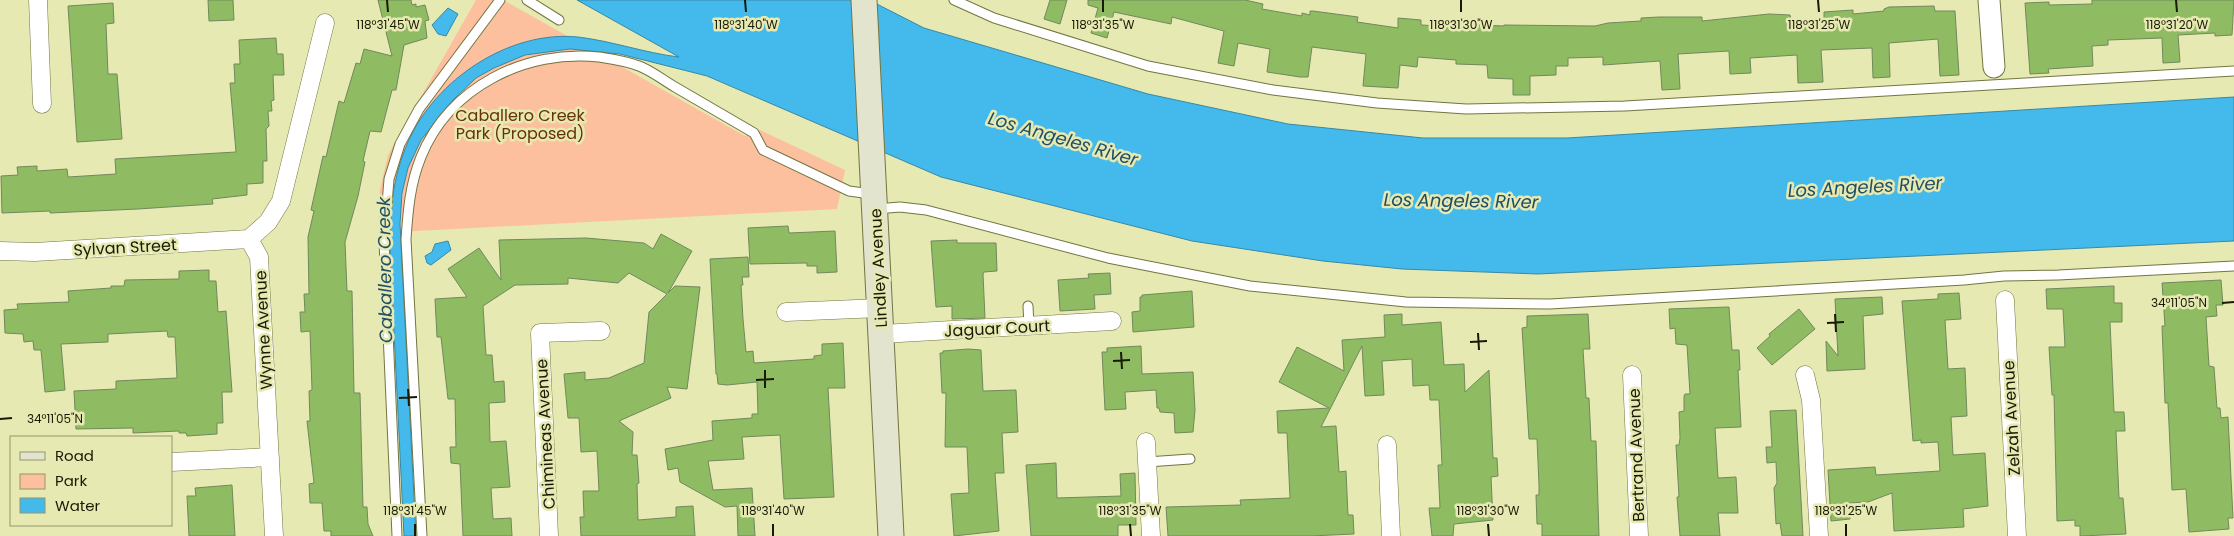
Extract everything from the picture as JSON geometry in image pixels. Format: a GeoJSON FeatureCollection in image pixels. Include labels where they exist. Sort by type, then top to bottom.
{"type":"FeatureCollection","features":[{"type":"Feature","properties":{"kind":"main road","name":"Lindley Avenue"},"geometry":{"type":"LineString","coordinates":[[864,0],[891,536]]}},
{"type":"Feature","properties":{"kind":"street"},"geometry":{"type":"LineString","coordinates":[[38,0],[42,104]]}},
{"type":"Feature","properties":{"kind":"street"},"geometry":{"type":"LineString","coordinates":[[1989,0],[1994,67]]}},
{"type":"Feature","properties":{"kind":"street"},"geometry":{"type":"LineString","coordinates":[[249,239],[268,222],[281,201],[325,23]]}},
{"type":"Feature","properties":{"kind":"street","name":"Sylvan Street"},"geometry":{"type":"LineString","coordinates":[[0,251],[35,252],[249,239]]}},
{"type":"Feature","properties":{"kind":"street","name":"Wynne Avenue"},"geometry":{"type":"LineString","coordinates":[[249,239],[259,258],[274,536]]}},
{"type":"Feature","properties":{"kind":"street","name":"Zelzah Avenue"},"geometry":{"type":"LineString","coordinates":[[2005,300],[2017,536]]}},
{"type":"Feature","properties":{"kind":"street"},"geometry":{"type":"LineString","coordinates":[[786,312],[880,308]]}},
{"type":"Feature","properties":{"kind":"street","name":"Jaguar Court"},"geometry":{"type":"LineString","coordinates":[[882,334],[1112,321]]}},
{"type":"Feature","properties":{"kind":"street","name":"Chimineas Avenue"},"geometry":{"type":"LineString","coordinates":[[549,536],[540,333],[601,331]]}},
{"type":"Feature","properties":{"kind":"street"},"geometry":{"type":"LineString","coordinates":[[1805,374],[1811,400],[1819,536]]}},
{"type":"Feature","properties":{"kind":"street","name":"Bertrand Avenue"},"geometry":{"type":"LineString","coordinates":[[1632,375],[1639,536]]}},
{"type":"Feature","properties":{"kind":"street"},"geometry":{"type":"LineString","coordinates":[[1146,442],[1151,536]]}},
{"type":"Feature","properties":{"kind":"street"},"geometry":{"type":"LineString","coordinates":[[1387,445],[1391,536]]}},
{"type":"Feature","properties":{"kind":"street"},"geometry":{"type":"LineString","coordinates":[[172,462],[270,458]]}},
{"type":"Feature","properties":{"kind":"lane"},"geometry":{"type":"LineString","coordinates":[[397,536],[384,242],[389,179],[400,144],[419,109],[500,0]]}},
{"type":"Feature","properties":{"kind":"lane"},"geometry":{"type":"LineString","coordinates":[[528,0],[558,20]]}},
{"type":"Feature","properties":{"kind":"lane"},"geometry":{"type":"LineString","coordinates":[[954,0],[994,18],[1148,66],[1273,90],[1377,103],[1466,109],[1625,106],[2234,71]]}},
{"type":"Feature","properties":{"kind":"lane"},"geometry":{"type":"LineString","coordinates":[[422,536],[406,239],[411,186],[421,156],[437,126],[458,101],[479,85],[506,70],[542,59],[578,55],[618,60],[640,66],[754,133],[763,150],[849,191],[875,197],[900,208],[926,210],[1108,258],[1250,286],[1406,302],[1550,304],[1964,280],[2004,276],[2234,266]]}},
{"type":"Feature","properties":{"kind":"lane"},"geometry":{"type":"LineString","coordinates":[[1028,306],[1029,326]]}},
{"type":"Feature","properties":{"kind":"lane"},"geometry":{"type":"LineString","coordinates":[[1147,462],[1190,459]]}},
{"type":"Feature","properties":{"kind":"green space","name":"Caballero Creek Park (Proposed)"},"geometry":{"type":"Polygon","coordinates":[[[476,0],[503,0],[745,136],[760,130],[845,170],[837,209],[378,233],[380,189],[388,155],[476,0]]]}},
{"type":"Feature","properties":{"kind":"water","name":"Los Angeles River"},"geometry":{"type":"Polygon","coordinates":[[[577,0],[869,0],[924,28],[1148,94],[1288,124],[1423,138],[1567,138],[2234,97],[2234,241],[1538,274],[1402,269],[1323,261],[1192,241],[941,177],[707,76],[620,54],[570,49],[525,55],[476,78],[453,100],[421,140],[408,168],[402,193],[400,224],[416,536],[404,536],[390,250],[391,209],[395,181],[403,155],[420,119],[436,98],[455,80],[477,64],[501,51],[526,42],[552,37],[578,37],[679,57],[577,0]]]}},
{"type":"Feature","properties":{"kind":"water"},"geometry":{"type":"Polygon","coordinates":[[[448,8],[458,14],[446,36],[438,34],[432,25],[448,8]]]}},
{"type":"Feature","properties":{"kind":"water"},"geometry":{"type":"Polygon","coordinates":[[[448,241],[451,250],[431,265],[427,263],[425,256],[432,252],[435,244],[448,241]]]}},
{"type":"Feature","properties":{"kind":"building"},"geometry":{"type":"Polygon","coordinates":[[[208,0],[233,0],[234,20],[209,21],[208,0]]]}},
{"type":"Feature","properties":{"kind":"building"},"geometry":{"type":"Polygon","coordinates":[[[378,0],[411,0],[412,5],[416,4],[416,7],[425,5],[429,20],[425,21],[427,38],[404,45],[396,90],[392,90],[381,132],[370,131],[358,196],[345,242],[347,291],[352,291],[354,393],[360,393],[363,507],[367,507],[368,524],[373,536],[331,536],[331,531],[324,531],[322,503],[310,503],[309,484],[314,483],[307,421],[310,421],[309,391],[312,390],[310,331],[301,332],[300,312],[305,312],[304,294],[309,294],[308,237],[314,211],[311,210],[323,156],[326,157],[339,101],[344,103],[356,63],[360,64],[364,49],[392,56],[378,0]]]}},
{"type":"Feature","properties":{"kind":"building"},"geometry":{"type":"Polygon","coordinates":[[[1050,0],[1067,0],[1060,24],[1044,19],[1050,0]]]}},
{"type":"Feature","properties":{"kind":"building"},"geometry":{"type":"Polygon","coordinates":[[[1088,0],[1245,0],[1263,4],[1262,9],[1302,16],[1302,13],[1310,15],[1310,11],[1313,11],[1358,17],[1357,22],[1398,28],[1398,18],[1421,20],[1421,25],[1459,27],[1460,24],[1595,26],[1608,23],[1641,21],[1641,18],[1659,17],[1702,17],[1702,21],[1769,14],[1790,15],[1791,20],[1824,19],[1824,12],[1853,10],[1853,14],[1884,11],[1884,9],[1889,7],[1934,6],[1935,11],[1955,11],[1959,75],[1940,76],[1938,39],[1889,43],[1890,77],[1873,78],[1872,48],[1821,50],[1823,82],[1798,83],[1797,55],[1750,58],[1751,73],[1730,74],[1729,51],[1678,54],[1680,89],[1662,90],[1660,61],[1603,65],[1603,57],[1568,58],[1568,66],[1556,66],[1556,75],[1530,76],[1530,95],[1513,95],[1513,79],[1488,78],[1487,65],[1456,64],[1456,60],[1418,57],[1417,67],[1400,65],[1398,88],[1363,86],[1366,54],[1312,47],[1308,77],[1267,72],[1270,49],[1238,43],[1234,66],[1218,63],[1224,31],[1172,17],[1171,24],[1114,12],[1107,38],[1091,33],[1098,8],[1088,5],[1088,0]]]}},
{"type":"Feature","properties":{"kind":"building"},"geometry":{"type":"Polygon","coordinates":[[[2092,0],[2234,0],[2232,35],[2215,36],[2215,33],[2178,35],[2180,62],[2163,63],[2162,38],[2108,40],[2108,45],[2092,46],[2093,66],[2048,69],[2049,73],[2030,74],[2025,3],[2049,2],[2049,5],[2092,4],[2092,0]]]}},
{"type":"Feature","properties":{"kind":"building"},"geometry":{"type":"Polygon","coordinates":[[[113,3],[114,23],[106,24],[108,74],[117,74],[122,139],[77,142],[68,6],[113,3]]]}},
{"type":"Feature","properties":{"kind":"building"},"geometry":{"type":"Polygon","coordinates":[[[276,38],[277,54],[283,54],[284,75],[273,75],[274,100],[271,101],[272,111],[268,111],[269,126],[266,129],[267,161],[263,161],[263,183],[247,184],[247,195],[212,199],[213,204],[50,213],[50,211],[2,213],[1,176],[18,175],[17,167],[37,166],[37,171],[67,169],[68,177],[116,174],[115,159],[236,152],[230,83],[235,83],[234,64],[240,64],[239,40],[276,38]]]}},
{"type":"Feature","properties":{"kind":"building"},"geometry":{"type":"Polygon","coordinates":[[[788,226],[789,233],[835,231],[837,272],[817,273],[817,266],[807,266],[807,263],[750,264],[748,228],[788,226]]]}},
{"type":"Feature","properties":{"kind":"building"},"geometry":{"type":"Polygon","coordinates":[[[661,234],[692,251],[668,293],[675,286],[700,287],[687,389],[667,387],[671,398],[619,421],[633,432],[632,455],[637,455],[639,483],[637,484],[638,520],[676,517],[676,507],[693,506],[695,536],[581,536],[580,517],[584,517],[583,491],[599,491],[597,451],[581,452],[579,418],[568,418],[564,374],[585,372],[585,380],[609,378],[644,363],[649,312],[667,294],[629,273],[618,283],[568,278],[568,284],[515,285],[483,306],[486,355],[492,355],[494,382],[504,381],[505,402],[489,403],[490,442],[506,441],[510,487],[491,488],[493,519],[511,518],[512,536],[463,536],[460,464],[451,463],[450,447],[456,447],[455,399],[448,399],[441,337],[437,337],[435,299],[467,297],[448,269],[479,248],[501,280],[499,240],[586,238],[644,243],[653,249],[661,234]]]}},
{"type":"Feature","properties":{"kind":"building"},"geometry":{"type":"Polygon","coordinates":[[[957,240],[957,243],[996,243],[997,271],[984,272],[983,274],[985,318],[952,319],[952,306],[936,307],[931,241],[957,240]]]}},
{"type":"Feature","properties":{"kind":"building"},"geometry":{"type":"Polygon","coordinates":[[[748,257],[749,277],[742,277],[743,285],[741,285],[746,352],[753,351],[754,363],[814,359],[814,356],[822,355],[822,344],[843,343],[845,388],[828,388],[834,497],[784,499],[780,435],[742,437],[744,459],[708,461],[713,490],[752,488],[755,536],[738,536],[737,506],[725,507],[680,482],[678,468],[668,470],[665,449],[713,440],[712,421],[752,418],[752,414],[758,414],[757,382],[718,384],[716,374],[710,259],[748,257]]]}},
{"type":"Feature","properties":{"kind":"building"},"geometry":{"type":"Polygon","coordinates":[[[209,270],[209,281],[216,281],[218,312],[226,311],[232,392],[222,392],[223,423],[217,423],[217,434],[187,436],[186,433],[179,433],[179,431],[133,433],[133,428],[76,429],[74,391],[116,389],[116,381],[177,378],[175,337],[168,337],[167,331],[108,334],[108,342],[61,344],[65,390],[45,392],[41,350],[34,350],[33,341],[24,342],[23,334],[5,333],[4,310],[18,309],[17,304],[69,302],[68,291],[124,286],[125,280],[179,279],[179,271],[209,270]]]}},
{"type":"Feature","properties":{"kind":"building"},"geometry":{"type":"Polygon","coordinates":[[[1110,273],[1111,294],[1094,295],[1095,309],[1060,311],[1058,280],[1089,278],[1088,274],[1110,273]]]}},
{"type":"Feature","properties":{"kind":"building"},"geometry":{"type":"Polygon","coordinates":[[[2221,280],[2223,305],[2216,305],[2217,316],[2206,317],[2209,366],[2214,367],[2217,408],[2220,408],[2221,418],[2228,417],[2233,518],[2228,518],[2229,529],[2189,532],[2186,489],[2172,490],[2168,403],[2165,403],[2162,326],[2165,326],[2162,283],[2221,280]]]}},
{"type":"Feature","properties":{"kind":"building"},"geometry":{"type":"Polygon","coordinates":[[[2114,286],[2114,303],[2122,303],[2122,322],[2110,322],[2114,412],[2124,412],[2125,431],[2116,431],[2119,498],[2123,498],[2126,534],[2080,536],[2080,526],[2075,526],[2075,520],[2057,521],[2054,395],[2052,395],[2049,347],[2065,347],[2063,309],[2047,309],[2046,289],[2114,286]]]}},
{"type":"Feature","properties":{"kind":"building"},"geometry":{"type":"Polygon","coordinates":[[[1192,291],[1194,327],[1133,332],[1132,312],[1140,311],[1140,297],[1142,295],[1192,291]]]}},
{"type":"Feature","properties":{"kind":"building"},"geometry":{"type":"Polygon","coordinates":[[[1959,293],[1961,319],[1945,320],[1948,369],[1965,368],[1967,416],[1951,417],[1953,455],[1985,453],[1988,506],[1963,509],[1964,527],[1894,531],[1892,493],[1868,502],[1849,503],[1850,519],[1831,521],[1828,470],[1875,467],[1876,475],[1940,471],[1938,442],[1921,443],[1921,440],[1913,441],[1902,301],[1938,299],[1938,294],[1959,293]]]}},
{"type":"Feature","properties":{"kind":"building"},"geometry":{"type":"Polygon","coordinates":[[[1882,297],[1883,314],[1863,316],[1865,369],[1827,371],[1826,341],[1838,356],[1835,299],[1882,297]]]}},
{"type":"Feature","properties":{"kind":"building"},"geometry":{"type":"Polygon","coordinates":[[[1729,307],[1732,350],[1739,350],[1740,370],[1738,370],[1741,427],[1715,428],[1718,478],[1736,477],[1738,513],[1718,513],[1720,536],[1680,536],[1676,445],[1679,445],[1680,438],[1679,412],[1684,411],[1685,394],[1690,394],[1687,345],[1676,344],[1675,328],[1670,329],[1669,309],[1729,307]]]}},
{"type":"Feature","properties":{"kind":"building"},"geometry":{"type":"Polygon","coordinates":[[[1799,309],[1815,329],[1772,365],[1757,348],[1770,336],[1769,334],[1799,309]]]}},
{"type":"Feature","properties":{"kind":"building"},"geometry":{"type":"Polygon","coordinates":[[[1402,314],[1402,325],[1441,322],[1444,365],[1464,364],[1465,392],[1489,370],[1493,458],[1497,458],[1498,476],[1491,477],[1493,520],[1454,524],[1453,536],[1432,536],[1429,508],[1440,508],[1438,465],[1442,465],[1439,400],[1430,400],[1429,385],[1413,386],[1412,359],[1382,361],[1384,395],[1365,396],[1362,346],[1321,427],[1336,426],[1339,472],[1346,471],[1348,515],[1353,515],[1354,534],[1310,536],[1168,536],[1166,507],[1241,505],[1240,500],[1290,498],[1287,433],[1278,433],[1277,411],[1329,408],[1279,382],[1297,347],[1344,371],[1342,340],[1385,337],[1384,315],[1402,314]]]}},
{"type":"Feature","properties":{"kind":"building"},"geometry":{"type":"Polygon","coordinates":[[[1588,314],[1590,349],[1583,349],[1586,398],[1589,398],[1591,441],[1596,441],[1599,536],[1542,536],[1542,524],[1537,524],[1536,495],[1539,495],[1539,485],[1537,439],[1529,439],[1522,328],[1527,327],[1527,316],[1588,314]]]}},
{"type":"Feature","properties":{"kind":"building"},"geometry":{"type":"Polygon","coordinates":[[[1141,346],[1142,374],[1193,372],[1195,410],[1193,432],[1175,433],[1174,413],[1160,412],[1159,408],[1157,408],[1156,390],[1125,392],[1126,409],[1105,410],[1102,352],[1107,352],[1107,348],[1141,346]]]}},
{"type":"Feature","properties":{"kind":"building"},"geometry":{"type":"Polygon","coordinates":[[[981,350],[983,391],[1016,390],[1018,432],[1002,433],[1004,473],[995,473],[999,531],[954,536],[951,494],[969,493],[967,447],[945,447],[946,393],[942,393],[940,353],[943,353],[943,351],[981,350]]]}},
{"type":"Feature","properties":{"kind":"building"},"geometry":{"type":"Polygon","coordinates":[[[1796,410],[1803,536],[1782,536],[1780,523],[1776,524],[1774,488],[1777,483],[1776,462],[1767,463],[1766,447],[1772,447],[1770,411],[1796,410]]]}},
{"type":"Feature","properties":{"kind":"building"},"geometry":{"type":"Polygon","coordinates":[[[1056,463],[1057,498],[1121,496],[1120,474],[1135,473],[1136,525],[1118,525],[1118,536],[1031,536],[1026,465],[1056,463]]]}},
{"type":"Feature","properties":{"kind":"building"},"geometry":{"type":"Polygon","coordinates":[[[232,485],[235,536],[189,536],[187,496],[196,496],[195,488],[232,485]]]}},
{"type":"Feature","properties":{"kind":"water label","name":"Caballero Creek"},"geometry":{"type":"Point","coordinates":[385,270]}}]}
